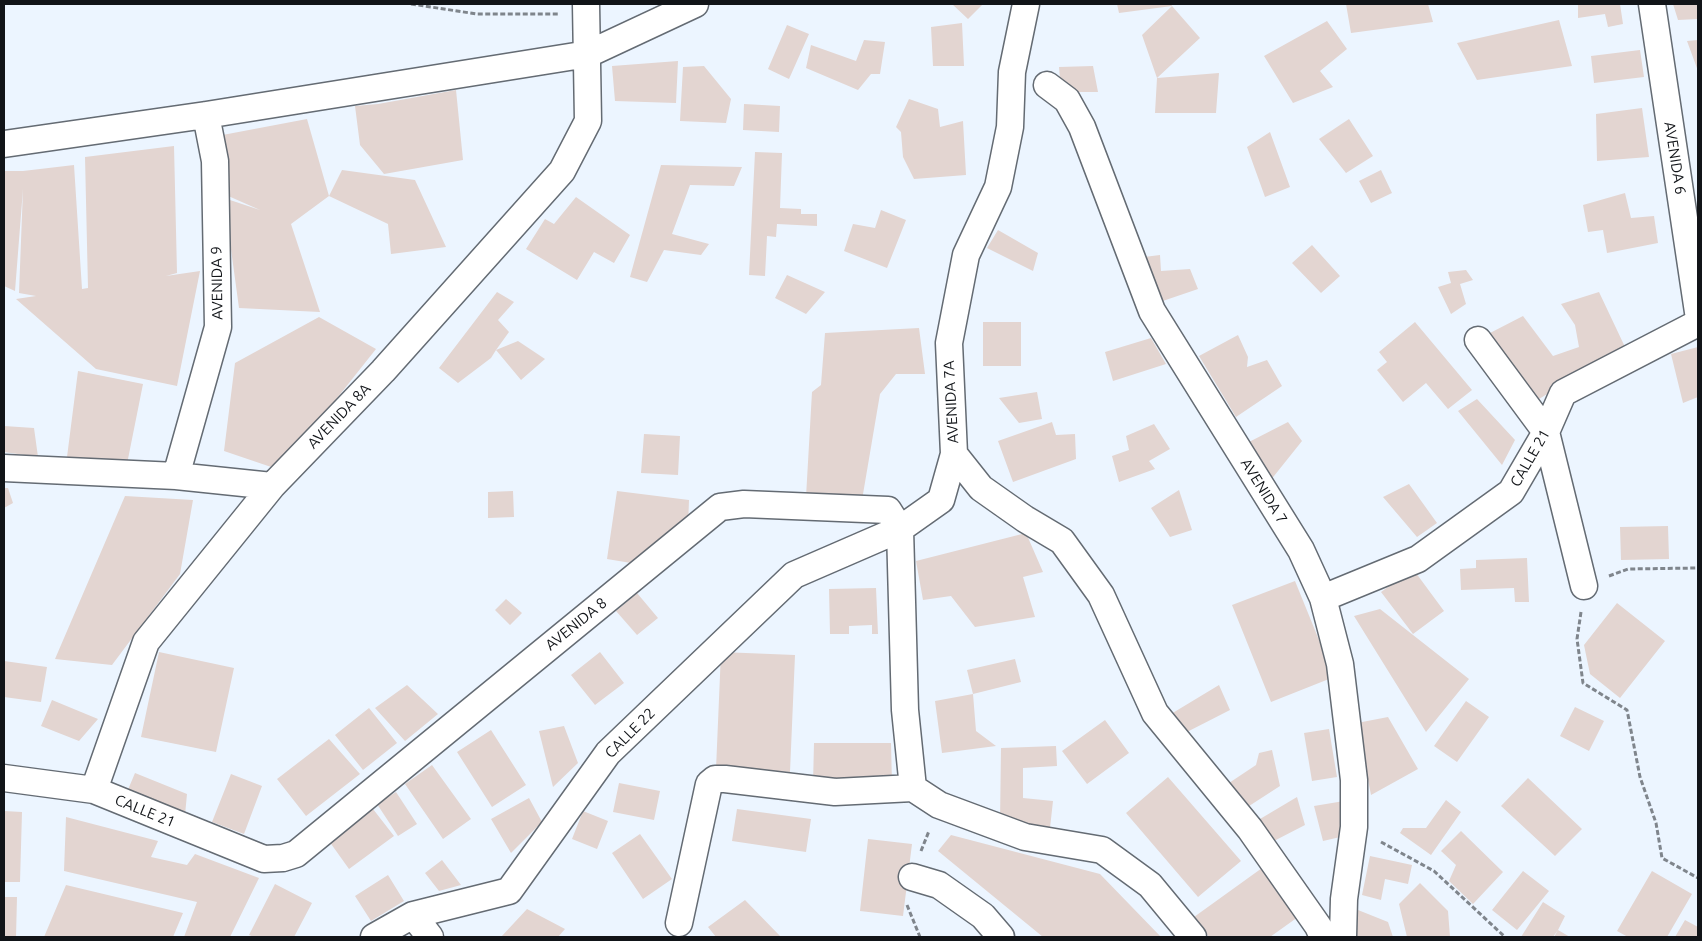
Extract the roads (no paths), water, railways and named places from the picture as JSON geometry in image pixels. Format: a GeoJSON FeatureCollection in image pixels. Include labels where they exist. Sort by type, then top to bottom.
{"type":"FeatureCollection","features":[{"type":"Feature","properties":{"kind":"street"},"geometry":{"type":"LineString","coordinates":[[4,144],[206,115],[588,54],[695,4]]}},
{"type":"Feature","properties":{"kind":"street","name":"AVENIDA 7A"},"geometry":{"type":"LineString","coordinates":[[900,529],[941,500],[954,454],[949,343],[966,255],[998,187],[1010,127],[1012,72],[1026,4]]}},
{"type":"Feature","properties":{"kind":"street","name":"AVENIDA 6"},"geometry":{"type":"LineString","coordinates":[[1652,4],[1698,312]]}},
{"type":"Feature","properties":{"kind":"street"},"geometry":{"type":"LineString","coordinates":[[587,9],[588,54]]}},
{"type":"Feature","properties":{"kind":"street","name":"AVENIDA 8A"},"geometry":{"type":"LineString","coordinates":[[94,790],[146,642],[272,486],[383,371],[562,172],[588,121],[588,54]]}},
{"type":"Feature","properties":{"kind":"street","name":"AVENIDA 7"},"geometry":{"type":"LineString","coordinates":[[1047,85],[1067,100],[1082,127],[1152,311],[1301,550],[1323,598],[1340,664],[1354,780],[1354,827],[1344,899],[1344,937]]}},
{"type":"Feature","properties":{"kind":"street","name":"AVENIDA 9"},"geometry":{"type":"LineString","coordinates":[[176,476],[218,327],[215,161],[206,115]]}},
{"type":"Feature","properties":{"kind":"street","name":"CALLE 21"},"geometry":{"type":"LineString","coordinates":[[1323,598],[1418,559],[1511,492],[1546,432],[1563,393],[1698,322]]}},
{"type":"Feature","properties":{"kind":"street"},"geometry":{"type":"LineString","coordinates":[[1478,340],[1546,432],[1584,586]]}},
{"type":"Feature","properties":{"kind":"street"},"geometry":{"type":"LineString","coordinates":[[954,454],[981,488],[1024,519],[1062,541],[1101,595],[1155,713],[1250,829],[1318,926],[1323,937]]}},
{"type":"Feature","properties":{"kind":"street"},"geometry":{"type":"LineString","coordinates":[[4,468],[176,476],[272,486]]}},
{"type":"Feature","properties":{"kind":"street","name":"AVENIDA 8"},"geometry":{"type":"LineString","coordinates":[[283,858],[296,854],[720,507],[744,504],[888,510],[900,529]]}},
{"type":"Feature","properties":{"kind":"street"},"geometry":{"type":"LineString","coordinates":[[900,529],[905,710],[913,788]]}},
{"type":"Feature","properties":{"kind":"street","name":"CALLE 22"},"geometry":{"type":"LineString","coordinates":[[374,937],[413,915],[509,892],[608,753],[794,575],[900,529]]}},
{"type":"Feature","properties":{"kind":"street","name":"CALLE 21"},"geometry":{"type":"LineString","coordinates":[[4,778],[94,790],[264,859],[283,858]]}},
{"type":"Feature","properties":{"kind":"street"},"geometry":{"type":"LineString","coordinates":[[679,923],[709,784],[715,779],[835,792],[913,788],[939,805],[1024,837],[1102,850],[1150,885],[1193,937]]}},
{"type":"Feature","properties":{"kind":"street"},"geometry":{"type":"LineString","coordinates":[[912,876],[939,885],[983,916],[1001,937]]}},
{"type":"Feature","properties":{"kind":"street"},"geometry":{"type":"LineString","coordinates":[[413,915],[430,937]]}}]}
